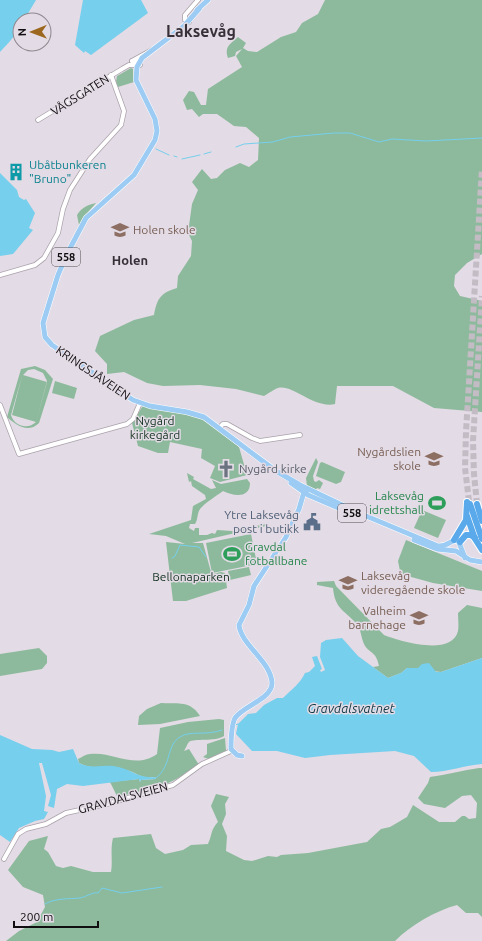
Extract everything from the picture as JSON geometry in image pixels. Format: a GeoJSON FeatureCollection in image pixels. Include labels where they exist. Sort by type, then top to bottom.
{"type":"FeatureCollection","features":[{"type":"Feature","properties":{"kind":"highway"},"geometry":{"type":"LineString","coordinates":[[455,545],[467,516],[468,501],[482,550]]}},
{"type":"Feature","properties":{"kind":"highway"},"geometry":{"type":"LineString","coordinates":[[477,504],[482,521]]}},
{"type":"Feature","properties":{"kind":"highway"},"geometry":{"type":"LineString","coordinates":[[467,516],[479,539]]}},
{"type":"Feature","properties":{"kind":"highway"},"geometry":{"type":"LineString","coordinates":[[455,545],[466,535],[479,539]]}},
{"type":"Feature","properties":{"kind":"main road"},"geometry":{"type":"LineString","coordinates":[[139,65],[148,54],[188,20],[208,0]]}},
{"type":"Feature","properties":{"kind":"main road","name":"KRINGSJÅVEIEN"},"geometry":{"type":"LineString","coordinates":[[139,65],[136,76],[137,83],[155,119],[157,131],[154,143],[134,175],[84,221],[61,269],[46,312],[43,328],[46,339],[52,346],[140,403],[194,414],[204,418],[219,428]]}},
{"type":"Feature","properties":{"kind":"main road","name":"558"},"geometry":{"type":"LineString","coordinates":[[219,428],[276,471],[307,492],[433,544],[444,546],[455,545]]}},
{"type":"Feature","properties":{"kind":"main road"},"geometry":{"type":"LineString","coordinates":[[242,756],[231,751],[235,720],[240,713],[266,695],[272,687],[271,678],[264,664],[240,631],[240,622],[250,605],[254,586],[280,546],[307,492]]}},
{"type":"Feature","properties":{"kind":"main road"},"geometry":{"type":"LineString","coordinates":[[455,545],[465,558],[482,562]]}},
{"type":"Feature","properties":{"kind":"street"},"geometry":{"type":"LineString","coordinates":[[188,20],[190,8],[198,0]]}},
{"type":"Feature","properties":{"kind":"street","name":"VÅGSGATEN"},"geometry":{"type":"LineString","coordinates":[[122,69],[146,51],[154,49]]}},
{"type":"Feature","properties":{"kind":"street"},"geometry":{"type":"LineString","coordinates":[[132,61],[139,65]]}},
{"type":"Feature","properties":{"kind":"street","name":"VÅGSGATEN"},"geometry":{"type":"LineString","coordinates":[[38,120],[129,65],[139,65]]}},
{"type":"Feature","properties":{"kind":"street"},"geometry":{"type":"LineString","coordinates":[[0,275],[35,265],[44,258],[58,233],[63,209],[70,190],[90,160],[121,125],[124,111],[111,75]]}},
{"type":"Feature","properties":{"kind":"street"},"geometry":{"type":"LineString","coordinates":[[0,405],[19,454],[127,424],[133,419],[140,403]]}},
{"type":"Feature","properties":{"kind":"street"},"geometry":{"type":"LineString","coordinates":[[219,428],[223,424],[227,424],[260,441],[300,435]]}},
{"type":"Feature","properties":{"kind":"street","name":"GRAVDALSVEIEN"},"geometry":{"type":"LineString","coordinates":[[4,859],[18,834],[26,829],[46,824],[66,813],[107,804],[173,785],[202,764],[231,751]]}},
{"type":"Feature","properties":{"kind":"green space"},"geometry":{"type":"Polygon","coordinates":[[[325,0],[482,0],[482,254],[467,263],[455,275],[454,286],[460,296],[482,301],[482,412],[434,408],[393,386],[337,386],[335,404],[327,405],[284,388],[278,388],[264,396],[236,389],[200,385],[163,386],[147,383],[124,372],[107,374],[107,364],[95,351],[100,336],[134,320],[154,315],[156,305],[160,297],[177,288],[178,276],[191,256],[192,241],[188,233],[192,204],[198,190],[192,182],[202,169],[211,179],[217,178],[225,170],[240,163],[249,167],[258,160],[259,138],[246,127],[234,126],[217,114],[203,114],[199,117],[192,109],[187,110],[183,100],[189,91],[194,92],[201,105],[206,105],[208,89],[242,67],[236,56],[242,49],[236,52],[235,56],[228,58],[227,54],[228,46],[238,37],[246,43],[243,48],[248,51],[257,52],[281,37],[296,32],[302,23],[318,14],[325,0]]]}},
{"type":"Feature","properties":{"kind":"green space"},"geometry":{"type":"Polygon","coordinates":[[[131,68],[133,69],[134,82],[118,87],[116,82],[117,76],[131,68]]]}},
{"type":"Feature","properties":{"kind":"green space"},"geometry":{"type":"Polygon","coordinates":[[[96,203],[79,225],[77,215],[79,212],[85,207],[96,203]]]}},
{"type":"Feature","properties":{"kind":"green space"},"geometry":{"type":"Polygon","coordinates":[[[35,366],[45,370],[53,379],[39,423],[31,428],[26,428],[14,423],[7,417],[21,369],[35,366]],[[34,369],[28,370],[23,375],[47,382],[43,373],[34,369]],[[22,376],[11,415],[18,424],[22,426],[29,426],[36,422],[12,415],[22,376]]]}},
{"type":"Feature","properties":{"kind":"green space"},"geometry":{"type":"Polygon","coordinates":[[[55,381],[77,388],[74,399],[52,393],[55,381]]]}},
{"type":"Feature","properties":{"kind":"green space","name":"Nygård kirkegård"},"geometry":{"type":"Polygon","coordinates":[[[144,404],[206,419],[239,447],[247,475],[220,482],[210,478],[215,466],[201,458],[202,449],[170,442],[168,453],[158,453],[138,446],[132,423],[144,404]]]}},
{"type":"Feature","properties":{"kind":"green space"},"geometry":{"type":"Polygon","coordinates":[[[316,458],[318,462],[313,476],[314,481],[316,482],[319,480],[323,483],[320,489],[317,488],[316,490],[307,486],[306,478],[316,458]]]}},
{"type":"Feature","properties":{"kind":"green space"},"geometry":{"type":"Polygon","coordinates":[[[322,462],[345,472],[341,482],[336,484],[316,476],[320,463],[322,462]]]}},
{"type":"Feature","properties":{"kind":"green space","name":"Bellonaparken"},"geometry":{"type":"Polygon","coordinates":[[[187,473],[194,477],[193,479],[211,489],[216,488],[212,480],[221,484],[247,479],[250,483],[247,492],[244,494],[236,495],[223,491],[202,506],[199,511],[197,521],[195,524],[190,524],[189,528],[194,531],[195,528],[199,528],[199,535],[215,534],[217,530],[232,531],[266,524],[266,526],[192,543],[203,543],[212,574],[221,572],[225,573],[227,588],[186,601],[173,601],[166,542],[185,544],[166,536],[149,534],[191,520],[193,506],[206,499],[205,495],[192,486],[191,481],[189,482],[187,473]]]}},
{"type":"Feature","properties":{"kind":"green space"},"geometry":{"type":"Polygon","coordinates":[[[422,510],[446,520],[438,538],[414,528],[422,510]]]}},
{"type":"Feature","properties":{"kind":"green space","name":"Gravdal fotballbane"},"geometry":{"type":"Polygon","coordinates":[[[251,534],[257,564],[212,573],[206,543],[251,534]]]}},
{"type":"Feature","properties":{"kind":"green space"},"geometry":{"type":"Polygon","coordinates":[[[406,540],[482,571],[482,591],[433,583],[404,575],[400,571],[398,561],[406,540]]]}},
{"type":"Feature","properties":{"kind":"green space"},"geometry":{"type":"Polygon","coordinates":[[[249,567],[251,575],[230,580],[228,571],[249,567]]]}},
{"type":"Feature","properties":{"kind":"green space"},"geometry":{"type":"Polygon","coordinates":[[[334,581],[336,586],[384,635],[401,641],[424,645],[446,643],[454,639],[458,631],[458,613],[467,605],[482,608],[482,658],[441,672],[407,668],[401,673],[388,678],[373,667],[379,666],[376,657],[364,644],[358,625],[338,605],[333,588],[317,585],[317,582],[334,581]]]}},
{"type":"Feature","properties":{"kind":"green space"},"geometry":{"type":"Polygon","coordinates":[[[39,648],[47,656],[47,663],[42,669],[0,676],[0,654],[39,648]]]}},
{"type":"Feature","properties":{"kind":"green space"},"geometry":{"type":"Polygon","coordinates":[[[161,703],[178,703],[188,705],[192,707],[200,716],[160,724],[138,725],[139,716],[147,709],[161,703]]]}},
{"type":"Feature","properties":{"kind":"green space"},"geometry":{"type":"Polygon","coordinates":[[[219,719],[224,720],[224,736],[215,739],[195,740],[189,742],[184,751],[189,749],[199,765],[179,778],[151,790],[117,796],[110,782],[139,779],[140,782],[141,780],[156,779],[155,777],[142,776],[126,770],[96,768],[79,763],[78,759],[90,754],[107,755],[132,760],[149,758],[157,754],[160,728],[188,722],[219,719]]]}},
{"type":"Feature","properties":{"kind":"green space"},"geometry":{"type":"Polygon","coordinates":[[[225,738],[226,751],[209,759],[203,757],[207,754],[207,744],[225,738]]]}},
{"type":"Feature","properties":{"kind":"green space"},"geometry":{"type":"Polygon","coordinates":[[[482,768],[482,917],[478,913],[466,913],[457,905],[424,919],[408,929],[395,941],[6,941],[19,931],[37,922],[45,907],[43,895],[23,887],[8,870],[29,841],[48,836],[44,849],[48,852],[56,866],[63,868],[71,866],[93,872],[111,872],[113,838],[151,834],[156,848],[165,854],[183,850],[191,845],[208,844],[215,825],[218,822],[211,806],[216,794],[229,797],[225,804],[226,814],[222,824],[227,836],[226,851],[244,860],[252,861],[268,856],[277,857],[281,855],[308,853],[367,842],[381,829],[390,827],[407,817],[413,805],[439,822],[455,822],[462,816],[469,819],[476,818],[477,803],[471,795],[462,796],[445,808],[424,804],[418,798],[428,783],[430,777],[482,768]]]}},
{"type":"Feature","properties":{"kind":"water"},"geometry":{"type":"Polygon","coordinates":[[[0,0],[36,0],[29,12],[12,12],[12,39],[0,52],[0,0]]]}},
{"type":"Feature","properties":{"kind":"water"},"geometry":{"type":"Polygon","coordinates":[[[83,0],[141,0],[148,13],[91,55],[85,51],[84,53],[75,45],[83,0]]]}},
{"type":"Feature","properties":{"kind":"water"},"geometry":{"type":"Polygon","coordinates":[[[0,173],[17,190],[19,197],[24,200],[26,199],[35,213],[29,228],[33,230],[13,254],[0,256],[0,173]]]}},
{"type":"Feature","properties":{"kind":"water","name":"Gravdalsvatnet"},"geometry":{"type":"Polygon","coordinates":[[[342,638],[358,656],[388,678],[401,673],[407,668],[418,668],[422,664],[429,663],[436,672],[441,672],[482,658],[482,764],[431,772],[414,756],[395,751],[305,758],[277,751],[252,751],[236,734],[238,724],[248,714],[256,713],[264,705],[277,698],[283,698],[298,683],[305,673],[309,672],[315,666],[312,657],[317,656],[322,669],[320,670],[321,672],[325,670],[320,657],[321,643],[326,640],[342,638]]]}},
{"type":"Feature","properties":{"kind":"water"},"geometry":{"type":"Polygon","coordinates":[[[0,735],[32,749],[52,750],[59,752],[73,749],[79,763],[83,765],[119,767],[139,775],[155,777],[156,779],[141,780],[140,782],[139,779],[83,786],[67,784],[57,789],[54,808],[48,806],[51,795],[42,763],[39,763],[46,796],[44,811],[48,812],[44,819],[19,828],[10,842],[0,835],[0,735]]]}},
{"type":"Feature","properties":{"kind":"waterway"},"geometry":{"type":"LineString","coordinates":[[236,147],[244,144],[273,142],[290,137],[334,133],[350,133],[379,142],[392,139],[426,141],[482,138]]}},
{"type":"Feature","properties":{"kind":"waterway"},"geometry":{"type":"LineString","coordinates":[[156,149],[169,155]]}},
{"type":"Feature","properties":{"kind":"waterway"},"geometry":{"type":"LineString","coordinates":[[204,154],[211,152]]}},
{"type":"Feature","properties":{"kind":"waterway"},"geometry":{"type":"LineString","coordinates":[[182,159],[200,155]]}},
{"type":"Feature","properties":{"kind":"waterway"},"geometry":{"type":"LineString","coordinates":[[172,558],[175,556],[180,545],[199,547],[206,557]]}},
{"type":"Feature","properties":{"kind":"waterway"},"geometry":{"type":"LineString","coordinates":[[156,778],[165,768],[170,750],[180,737],[189,734],[211,733],[222,730]]}},
{"type":"Feature","properties":{"kind":"waterway"},"geometry":{"type":"LineString","coordinates":[[45,904],[58,900],[80,898],[98,893],[102,888],[122,893],[162,887]]}},
{"type":"Feature","properties":{"kind":"tunnel"},"geometry":{"type":"LineString","coordinates":[[469,501],[465,468],[466,432],[482,169]]}},
{"type":"Feature","properties":{"kind":"tunnel"},"geometry":{"type":"LineString","coordinates":[[477,504],[473,441],[482,296]]}},
{"type":"Feature","properties":{"kind":"place","name":"Ubåtbunkeren \"Bruno\""},"geometry":{"type":"Point","coordinates":[16,172]}},
{"type":"Feature","properties":{"kind":"place","name":"Holen skole"},"geometry":{"type":"Point","coordinates":[120,230]}},
{"type":"Feature","properties":{"kind":"place","name":"Nygårdslien skole"},"geometry":{"type":"Point","coordinates":[434,459]}},
{"type":"Feature","properties":{"kind":"place","name":"Nygård kirke"},"geometry":{"type":"Point","coordinates":[226,469]}},
{"type":"Feature","properties":{"kind":"place","name":"Laksevåg idrettshall"},"geometry":{"type":"Point","coordinates":[437,503]}},
{"type":"Feature","properties":{"kind":"place","name":"Ytre Laksevåg post i butikk"},"geometry":{"type":"Point","coordinates":[312,522]}},
{"type":"Feature","properties":{"kind":"place","name":"Gravdal fotballbane"},"geometry":{"type":"Point","coordinates":[232,554]}},
{"type":"Feature","properties":{"kind":"place","name":"Laksevåg videregående skole"},"geometry":{"type":"Point","coordinates":[348,583]}},
{"type":"Feature","properties":{"kind":"place","name":"Valheim barnehage"},"geometry":{"type":"Point","coordinates":[419,618]}},
{"type":"Feature","properties":{"kind":"district","name":"Laksevåg"},"geometry":{"type":"Point","coordinates":[201,31]}},
{"type":"Feature","properties":{"kind":"district","name":"Holen"},"geometry":{"type":"Point","coordinates":[130,260]}}]}
